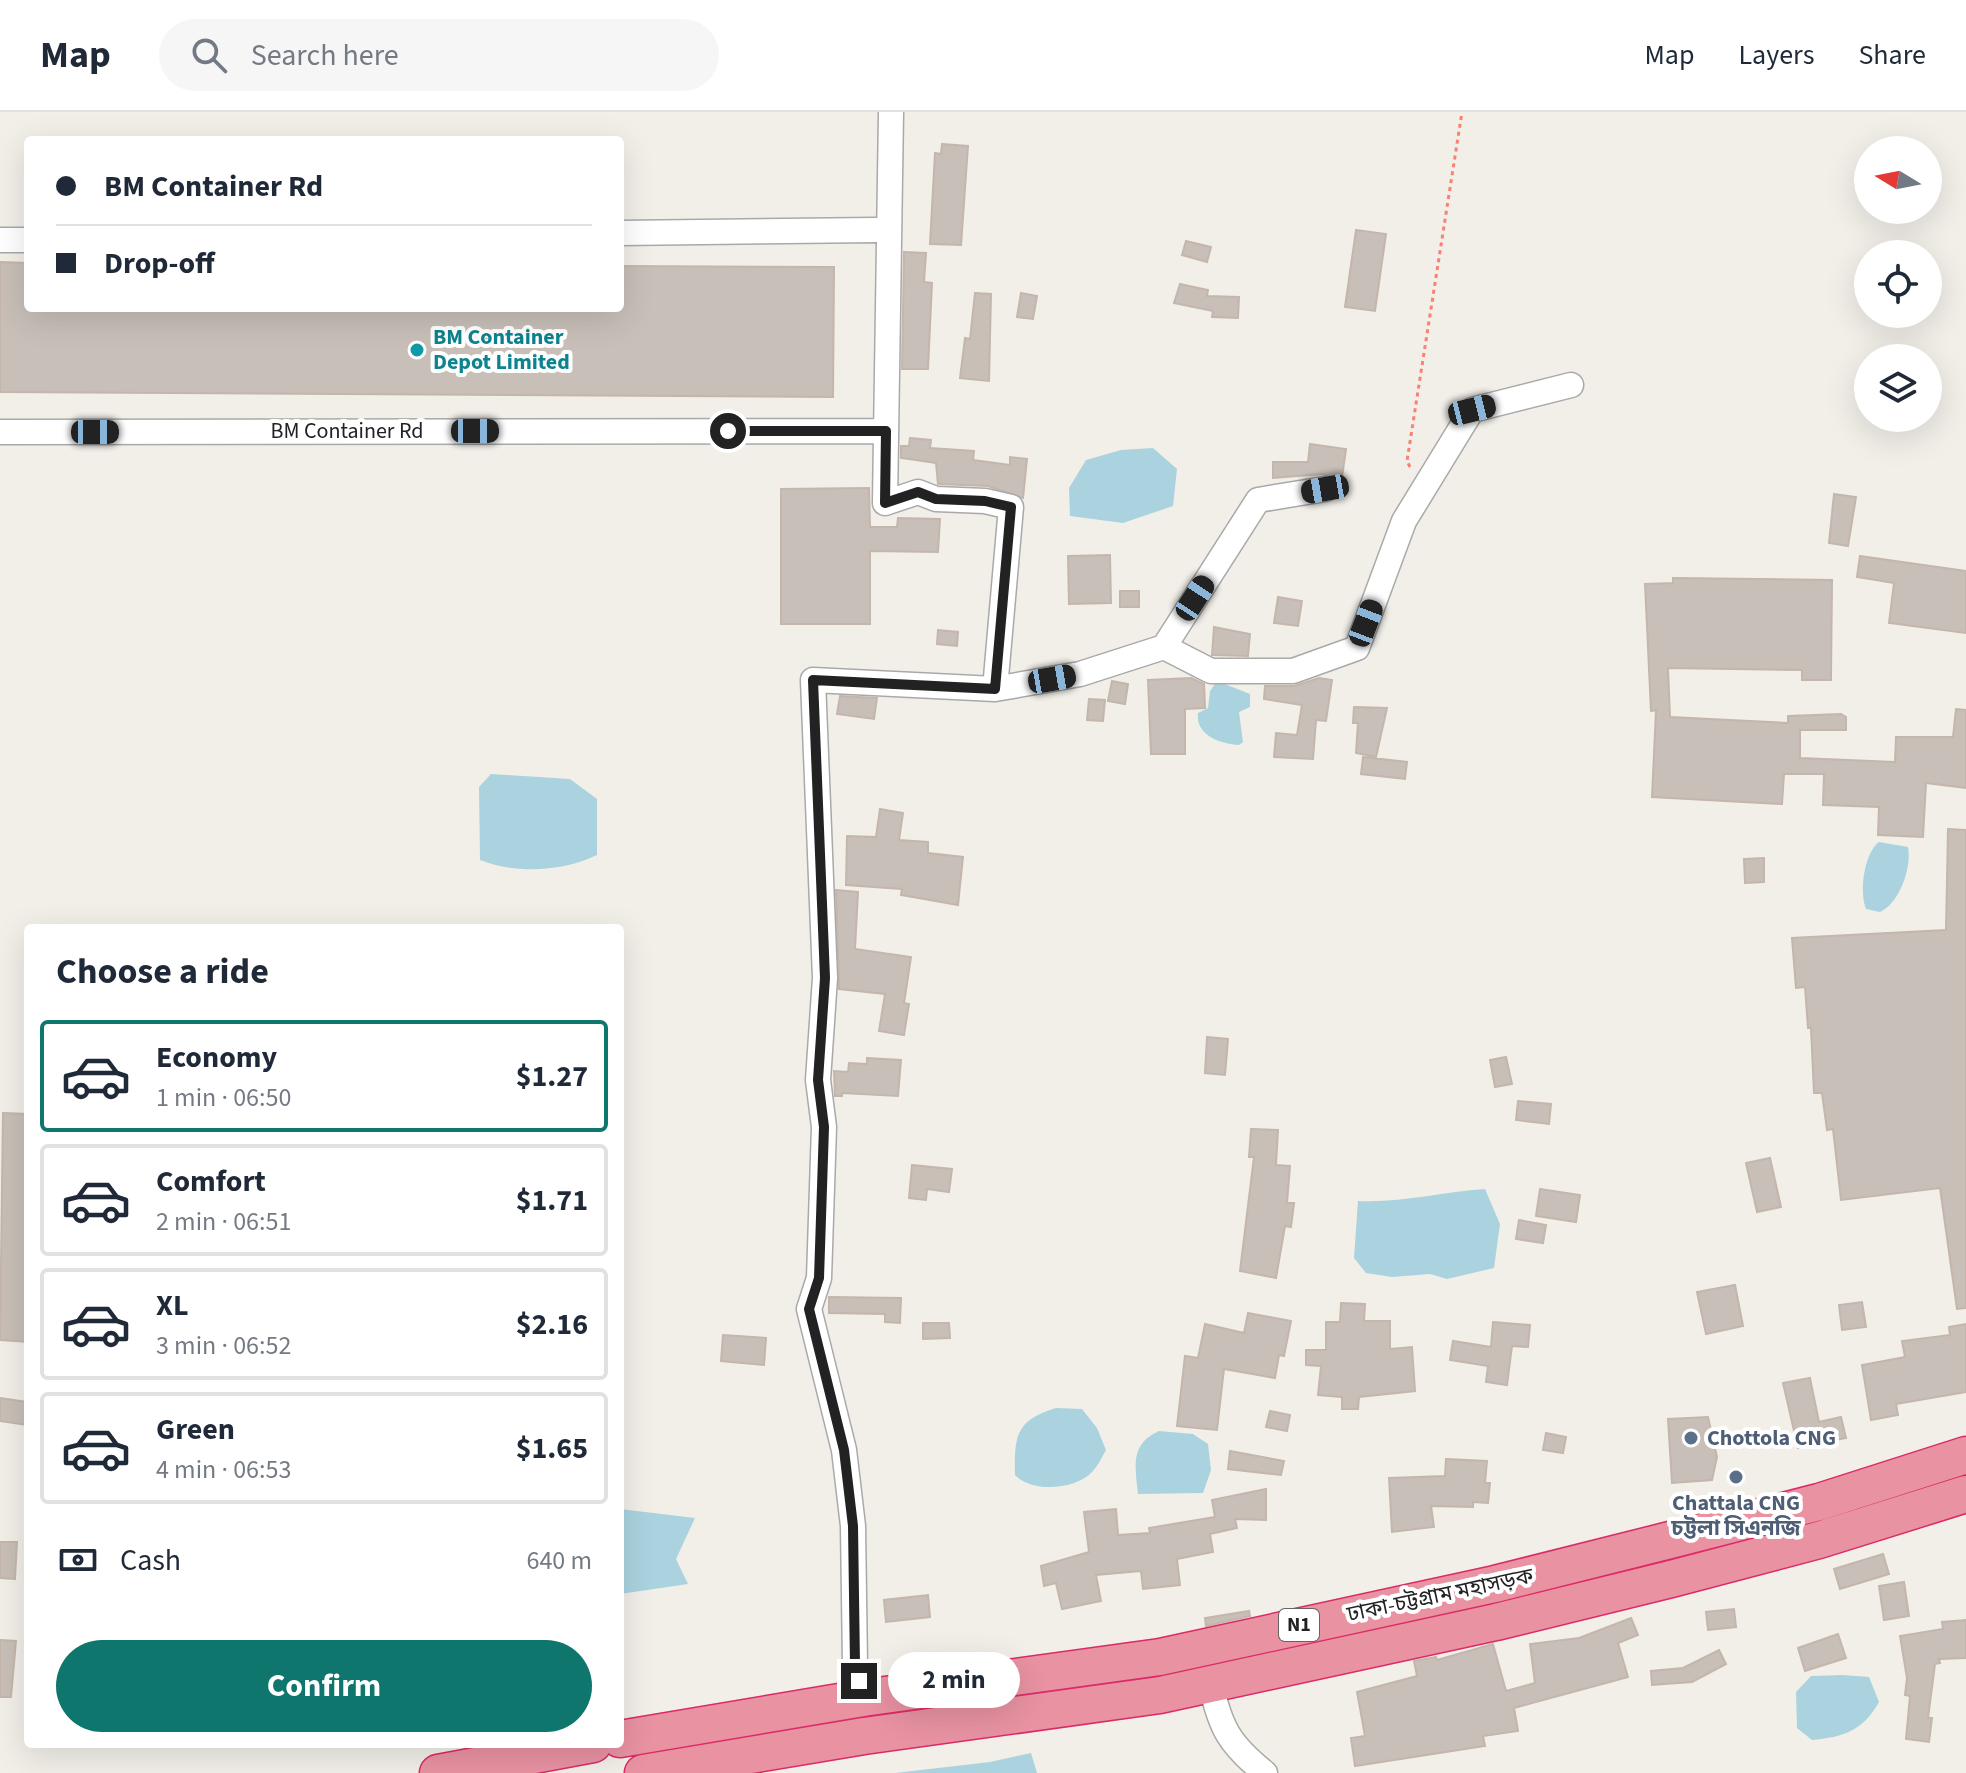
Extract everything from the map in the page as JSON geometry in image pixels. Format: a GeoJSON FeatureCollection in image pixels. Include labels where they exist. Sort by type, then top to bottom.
{"type":"FeatureCollection","features":[{"type":"Feature","properties":{"kind":"highway","name":"ঢাকা-চট্টগ্রাম মহাসড়ক"},"geometry":{"type":"LineString","coordinates":[[624,1738],[863,1698],[1160,1657],[1495,1584],[1819,1502],[1966,1455]]}},
{"type":"Feature","properties":{"kind":"highway","name":"ঢাকা-চট্টগ্রাম মহাসড়ক"},"geometry":{"type":"LineString","coordinates":[[643,1773],[864,1736],[1160,1695],[1496,1622],[1671,1579],[1819,1540],[1966,1494]]}},
{"type":"Feature","properties":{"kind":"highway"},"geometry":{"type":"LineString","coordinates":[[438,1773],[572,1748]]}},
{"type":"Feature","properties":{"kind":"street"},"geometry":{"type":"LineString","coordinates":[[891,112],[885,503],[918,492],[936,499],[985,501],[1011,507],[995,689]]}},
{"type":"Feature","properties":{"kind":"street"},"geometry":{"type":"LineString","coordinates":[[624,233],[876,230]]}},
{"type":"Feature","properties":{"kind":"street"},"geometry":{"type":"LineString","coordinates":[[0,240],[24,240]]}},
{"type":"Feature","properties":{"kind":"street"},"geometry":{"type":"LineString","coordinates":[[1164,647],[1211,671],[1293,671],[1357,648],[1404,521],[1472,410],[1571,385]]}},
{"type":"Feature","properties":{"kind":"street","name":"BM Container Rd"},"geometry":{"type":"LineString","coordinates":[[0,432],[886,431]]}},
{"type":"Feature","properties":{"kind":"street"},"geometry":{"type":"LineString","coordinates":[[863,1698],[855,1665],[853,1526],[844,1450],[809,1309],[819,1278],[824,1127],[818,1080],[825,978],[813,680],[995,689],[1080,674],[1164,647],[1258,500],[1325,489]]}},
{"type":"Feature","properties":{"kind":"street"},"geometry":{"type":"LineString","coordinates":[[1211,1684],[1219,1722],[1245,1757],[1265,1773]]}},
{"type":"Feature","properties":{"kind":"path"},"geometry":{"type":"LineString","coordinates":[[1424,490],[1407,461],[1462,112]]}},
{"type":"Feature","properties":{"kind":"water"},"geometry":{"type":"Polygon","coordinates":[[[1153,448],[1177,469],[1173,506],[1123,523],[1070,516],[1069,488],[1086,460],[1121,450],[1153,448]]]}},
{"type":"Feature","properties":{"kind":"water"},"geometry":{"type":"Polygon","coordinates":[[[1217,681],[1250,694],[1250,707],[1239,712],[1243,742],[1239,745],[1210,737],[1200,727],[1198,713],[1208,708],[1210,691],[1217,681]]]}},
{"type":"Feature","properties":{"kind":"water"},"geometry":{"type":"Polygon","coordinates":[[[491,774],[570,779],[597,799],[597,855],[569,865],[538,869],[508,868],[480,860],[479,787],[491,774]]]}},
{"type":"Feature","properties":{"kind":"water"},"geometry":{"type":"Polygon","coordinates":[[[1879,842],[1908,847],[1909,855],[1903,884],[1893,901],[1880,912],[1866,909],[1863,893],[1866,864],[1879,842]]]}},
{"type":"Feature","properties":{"kind":"water"},"geometry":{"type":"Polygon","coordinates":[[[1485,1189],[1500,1224],[1494,1268],[1447,1279],[1430,1274],[1392,1277],[1366,1273],[1354,1258],[1358,1201],[1485,1189]]]}},
{"type":"Feature","properties":{"kind":"water"},"geometry":{"type":"Polygon","coordinates":[[[1056,1408],[1082,1409],[1097,1428],[1106,1450],[1092,1472],[1075,1483],[1054,1487],[1032,1485],[1015,1475],[1017,1440],[1025,1424],[1056,1408]]]}},
{"type":"Feature","properties":{"kind":"water"},"geometry":{"type":"Polygon","coordinates":[[[1159,1431],[1193,1434],[1208,1444],[1211,1470],[1203,1493],[1138,1494],[1136,1457],[1143,1442],[1159,1431]]]}},
{"type":"Feature","properties":{"kind":"water"},"geometry":{"type":"Polygon","coordinates":[[[624,1509],[695,1518],[676,1559],[688,1584],[624,1593],[624,1509]]]}},
{"type":"Feature","properties":{"kind":"water"},"geometry":{"type":"Polygon","coordinates":[[[1811,1676],[1869,1677],[1879,1702],[1866,1720],[1851,1731],[1812,1740],[1797,1728],[1796,1692],[1811,1676]]]}},
{"type":"Feature","properties":{"kind":"water"},"geometry":{"type":"Polygon","coordinates":[[[1031,1753],[1037,1773],[895,1773],[990,1762],[1031,1753]]]}},
{"type":"Feature","properties":{"kind":"building"},"geometry":{"type":"Polygon","coordinates":[[[942,144],[968,146],[961,245],[930,244],[935,153],[941,154],[942,144]]]}},
{"type":"Feature","properties":{"kind":"building"},"geometry":{"type":"Polygon","coordinates":[[[1356,230],[1386,234],[1375,311],[1345,307],[1356,230]]]}},
{"type":"Feature","properties":{"kind":"building"},"geometry":{"type":"Polygon","coordinates":[[[1186,241],[1211,247],[1207,262],[1182,255],[1186,241]]]}},
{"type":"Feature","properties":{"kind":"building"},"geometry":{"type":"Polygon","coordinates":[[[904,252],[926,253],[924,282],[932,283],[928,369],[902,369],[904,252]]]}},
{"type":"Feature","properties":{"kind":"building","name":"BM Container Depot Limited"},"geometry":{"type":"Polygon","coordinates":[[[0,262],[24,263],[24,312],[624,312],[624,266],[834,267],[833,397],[0,392],[0,262]]]}},
{"type":"Feature","properties":{"kind":"building"},"geometry":{"type":"Polygon","coordinates":[[[1180,284],[1208,290],[1207,296],[1239,297],[1238,318],[1212,317],[1213,311],[1174,303],[1180,284]]]}},
{"type":"Feature","properties":{"kind":"building"},"geometry":{"type":"Polygon","coordinates":[[[975,293],[991,294],[989,381],[960,378],[965,338],[970,339],[975,293]]]}},
{"type":"Feature","properties":{"kind":"building"},"geometry":{"type":"Polygon","coordinates":[[[1021,293],[1037,296],[1033,319],[1017,317],[1021,293]]]}},
{"type":"Feature","properties":{"kind":"building"},"geometry":{"type":"Polygon","coordinates":[[[910,438],[931,440],[930,448],[974,451],[973,460],[1010,465],[1010,457],[1027,459],[1023,498],[988,486],[938,484],[936,463],[901,458],[901,446],[909,446],[910,438]]]}},
{"type":"Feature","properties":{"kind":"building"},"geometry":{"type":"Polygon","coordinates":[[[1310,444],[1346,449],[1341,484],[1323,474],[1273,478],[1273,462],[1308,462],[1310,444]]]}},
{"type":"Feature","properties":{"kind":"building"},"geometry":{"type":"Polygon","coordinates":[[[869,488],[870,527],[897,527],[898,518],[940,519],[938,552],[870,551],[870,624],[781,624],[781,489],[869,488]]]}},
{"type":"Feature","properties":{"kind":"building"},"geometry":{"type":"Polygon","coordinates":[[[1834,494],[1856,497],[1848,546],[1829,543],[1834,494]]]}},
{"type":"Feature","properties":{"kind":"building"},"geometry":{"type":"Polygon","coordinates":[[[1110,555],[1111,603],[1069,604],[1068,556],[1110,555]]]}},
{"type":"Feature","properties":{"kind":"building"},"geometry":{"type":"Polygon","coordinates":[[[1860,556],[1966,571],[1966,633],[1889,623],[1894,583],[1857,577],[1860,556]]]}},
{"type":"Feature","properties":{"kind":"building"},"geometry":{"type":"Polygon","coordinates":[[[1673,578],[1832,580],[1831,680],[1802,680],[1802,670],[1668,668],[1670,717],[1788,723],[1788,716],[1841,714],[1846,717],[1846,730],[1800,730],[1800,758],[1895,762],[1896,737],[1953,737],[1956,709],[1966,710],[1966,788],[1926,783],[1923,837],[1878,835],[1879,807],[1823,805],[1824,774],[1784,774],[1782,804],[1652,797],[1656,710],[1651,711],[1645,584],[1673,583],[1673,578]]]}},
{"type":"Feature","properties":{"kind":"building"},"geometry":{"type":"Polygon","coordinates":[[[1120,591],[1139,591],[1139,607],[1120,607],[1120,591]]]}},
{"type":"Feature","properties":{"kind":"building"},"geometry":{"type":"Polygon","coordinates":[[[1278,597],[1302,601],[1298,626],[1274,623],[1278,597]]]}},
{"type":"Feature","properties":{"kind":"building"},"geometry":{"type":"Polygon","coordinates":[[[1214,627],[1250,634],[1248,656],[1212,655],[1214,627]]]}},
{"type":"Feature","properties":{"kind":"building"},"geometry":{"type":"Polygon","coordinates":[[[938,630],[958,632],[957,646],[937,644],[938,630]]]}},
{"type":"Feature","properties":{"kind":"building"},"geometry":{"type":"Polygon","coordinates":[[[1191,678],[1204,684],[1205,708],[1185,709],[1185,754],[1151,754],[1148,680],[1191,678]]]}},
{"type":"Feature","properties":{"kind":"building"},"geometry":{"type":"Polygon","coordinates":[[[1319,678],[1332,680],[1326,721],[1316,720],[1313,759],[1274,757],[1276,733],[1297,735],[1302,705],[1264,699],[1265,686],[1294,686],[1319,678]]]}},
{"type":"Feature","properties":{"kind":"building"},"geometry":{"type":"Polygon","coordinates":[[[1112,681],[1128,684],[1125,704],[1108,701],[1112,681]]]}},
{"type":"Feature","properties":{"kind":"building"},"geometry":{"type":"Polygon","coordinates":[[[840,696],[877,698],[874,719],[837,714],[840,696]]]}},
{"type":"Feature","properties":{"kind":"building"},"geometry":{"type":"Polygon","coordinates":[[[1089,699],[1105,700],[1103,721],[1087,720],[1089,699]]]}},
{"type":"Feature","properties":{"kind":"building"},"geometry":{"type":"Polygon","coordinates":[[[1354,707],[1387,708],[1376,757],[1356,753],[1358,723],[1353,723],[1354,707]]]}},
{"type":"Feature","properties":{"kind":"building"},"geometry":{"type":"Polygon","coordinates":[[[1363,757],[1407,762],[1405,779],[1361,774],[1363,757]]]}},
{"type":"Feature","properties":{"kind":"building"},"geometry":{"type":"Polygon","coordinates":[[[880,809],[903,813],[899,840],[928,842],[928,853],[963,857],[958,905],[901,895],[902,889],[846,885],[847,836],[876,837],[880,809]]]}},
{"type":"Feature","properties":{"kind":"building"},"geometry":{"type":"Polygon","coordinates":[[[1948,829],[1966,830],[1966,1308],[1957,1309],[1940,1188],[1841,1200],[1833,1129],[1827,1130],[1822,1093],[1814,1093],[1811,1028],[1808,1028],[1805,987],[1796,988],[1792,938],[1946,930],[1948,829]]]}},
{"type":"Feature","properties":{"kind":"building"},"geometry":{"type":"Polygon","coordinates":[[[1764,858],[1764,882],[1745,883],[1744,859],[1764,858]]]}},
{"type":"Feature","properties":{"kind":"building"},"geometry":{"type":"Polygon","coordinates":[[[836,890],[858,892],[855,949],[911,957],[904,1003],[909,1004],[904,1035],[879,1031],[885,994],[839,989],[836,890]]]}},
{"type":"Feature","properties":{"kind":"building"},"geometry":{"type":"Polygon","coordinates":[[[1207,1037],[1228,1039],[1225,1075],[1205,1073],[1207,1037]]]}},
{"type":"Feature","properties":{"kind":"building"},"geometry":{"type":"Polygon","coordinates":[[[1506,1057],[1512,1084],[1495,1087],[1490,1060],[1506,1057]]]}},
{"type":"Feature","properties":{"kind":"building"},"geometry":{"type":"Polygon","coordinates":[[[867,1058],[901,1060],[898,1096],[842,1093],[842,1096],[835,1096],[834,1071],[848,1072],[849,1063],[867,1064],[867,1058]]]}},
{"type":"Feature","properties":{"kind":"building"},"geometry":{"type":"Polygon","coordinates":[[[1518,1101],[1551,1104],[1549,1124],[1516,1120],[1518,1101]]]}},
{"type":"Feature","properties":{"kind":"building"},"geometry":{"type":"Polygon","coordinates":[[[3,1113],[24,1114],[24,1342],[0,1340],[3,1113]]]}},
{"type":"Feature","properties":{"kind":"building"},"geometry":{"type":"Polygon","coordinates":[[[1251,1129],[1278,1130],[1276,1165],[1290,1166],[1287,1203],[1294,1203],[1291,1227],[1285,1226],[1276,1278],[1240,1271],[1254,1157],[1249,1157],[1251,1129]]]}},
{"type":"Feature","properties":{"kind":"building"},"geometry":{"type":"Polygon","coordinates":[[[1770,1158],[1781,1207],[1757,1212],[1746,1163],[1770,1158]]]}},
{"type":"Feature","properties":{"kind":"building"},"geometry":{"type":"Polygon","coordinates":[[[912,1165],[952,1169],[949,1192],[927,1189],[926,1200],[909,1198],[912,1165]]]}},
{"type":"Feature","properties":{"kind":"building"},"geometry":{"type":"Polygon","coordinates":[[[1540,1189],[1580,1195],[1576,1222],[1536,1216],[1540,1189]]]}},
{"type":"Feature","properties":{"kind":"building"},"geometry":{"type":"Polygon","coordinates":[[[1519,1220],[1546,1225],[1543,1243],[1516,1239],[1519,1220]]]}},
{"type":"Feature","properties":{"kind":"building"},"geometry":{"type":"Polygon","coordinates":[[[1735,1285],[1743,1326],[1706,1334],[1697,1292],[1735,1285]]]}},
{"type":"Feature","properties":{"kind":"building"},"geometry":{"type":"Polygon","coordinates":[[[829,1297],[901,1298],[900,1323],[885,1322],[885,1314],[829,1313],[829,1297]]]}},
{"type":"Feature","properties":{"kind":"building"},"geometry":{"type":"Polygon","coordinates":[[[1862,1302],[1866,1327],[1842,1330],[1839,1305],[1862,1302]]]}},
{"type":"Feature","properties":{"kind":"building"},"geometry":{"type":"Polygon","coordinates":[[[1341,1303],[1365,1304],[1364,1321],[1390,1321],[1390,1349],[1412,1347],[1415,1391],[1359,1397],[1358,1409],[1342,1409],[1342,1397],[1318,1395],[1321,1366],[1306,1365],[1306,1350],[1326,1350],[1326,1322],[1340,1322],[1341,1303]]]}},
{"type":"Feature","properties":{"kind":"building"},"geometry":{"type":"Polygon","coordinates":[[[1248,1313],[1291,1321],[1284,1356],[1279,1355],[1275,1378],[1224,1369],[1217,1430],[1177,1426],[1185,1356],[1198,1358],[1205,1324],[1244,1333],[1248,1313]]]}},
{"type":"Feature","properties":{"kind":"building"},"geometry":{"type":"Polygon","coordinates":[[[1493,1322],[1530,1325],[1528,1347],[1512,1346],[1507,1385],[1486,1382],[1488,1366],[1450,1360],[1453,1341],[1491,1347],[1493,1322]]]}},
{"type":"Feature","properties":{"kind":"building"},"geometry":{"type":"Polygon","coordinates":[[[923,1323],[949,1323],[950,1338],[923,1339],[923,1323]]]}},
{"type":"Feature","properties":{"kind":"building"},"geometry":{"type":"Polygon","coordinates":[[[1966,1324],[1966,1392],[1896,1404],[1898,1415],[1871,1420],[1862,1365],[1905,1357],[1902,1341],[1950,1335],[1949,1327],[1966,1324]]]}},
{"type":"Feature","properties":{"kind":"building"},"geometry":{"type":"Polygon","coordinates":[[[723,1335],[766,1338],[764,1365],[721,1361],[723,1335]]]}},
{"type":"Feature","properties":{"kind":"building"},"geometry":{"type":"Polygon","coordinates":[[[1810,1378],[1819,1422],[1841,1417],[1846,1438],[1798,1448],[1783,1383],[1810,1378]]]}},
{"type":"Feature","properties":{"kind":"building"},"geometry":{"type":"Polygon","coordinates":[[[0,1398],[24,1401],[24,1424],[0,1421],[0,1398]]]}},
{"type":"Feature","properties":{"kind":"building"},"geometry":{"type":"Polygon","coordinates":[[[1270,1411],[1290,1415],[1287,1431],[1266,1427],[1270,1411]]]}},
{"type":"Feature","properties":{"kind":"building","name":"Chottola CNG"},"geometry":{"type":"Polygon","coordinates":[[[1708,1417],[1717,1457],[1712,1480],[1672,1483],[1668,1419],[1708,1417]]]}},
{"type":"Feature","properties":{"kind":"building"},"geometry":{"type":"Polygon","coordinates":[[[1546,1433],[1566,1437],[1563,1453],[1543,1450],[1546,1433]]]}},
{"type":"Feature","properties":{"kind":"building"},"geometry":{"type":"Polygon","coordinates":[[[1230,1451],[1284,1461],[1281,1475],[1228,1469],[1230,1451]]]}},
{"type":"Feature","properties":{"kind":"building"},"geometry":{"type":"Polygon","coordinates":[[[1446,1459],[1487,1461],[1485,1483],[1490,1483],[1488,1503],[1473,1502],[1473,1507],[1431,1506],[1434,1527],[1392,1532],[1389,1478],[1445,1476],[1446,1459]]]}},
{"type":"Feature","properties":{"kind":"building"},"geometry":{"type":"Polygon","coordinates":[[[1266,1489],[1266,1520],[1235,1519],[1237,1528],[1210,1534],[1213,1552],[1177,1559],[1180,1585],[1143,1589],[1141,1571],[1096,1575],[1101,1601],[1062,1609],[1056,1583],[1044,1586],[1041,1566],[1089,1552],[1084,1512],[1116,1509],[1118,1535],[1150,1533],[1149,1528],[1215,1517],[1212,1500],[1266,1489]]]}},
{"type":"Feature","properties":{"kind":"building"},"geometry":{"type":"Polygon","coordinates":[[[0,1542],[17,1542],[15,1579],[0,1578],[0,1542]]]}},
{"type":"Feature","properties":{"kind":"building"},"geometry":{"type":"Polygon","coordinates":[[[1883,1554],[1889,1574],[1840,1589],[1834,1569],[1883,1554]]]}},
{"type":"Feature","properties":{"kind":"building"},"geometry":{"type":"Polygon","coordinates":[[[1904,1582],[1909,1616],[1884,1620],[1879,1586],[1904,1582]]]}},
{"type":"Feature","properties":{"kind":"building"},"geometry":{"type":"Polygon","coordinates":[[[928,1595],[930,1617],[886,1622],[884,1600],[928,1595]]]}},
{"type":"Feature","properties":{"kind":"building"},"geometry":{"type":"Polygon","coordinates":[[[1734,1609],[1736,1627],[1708,1630],[1706,1612],[1734,1609]]]}},
{"type":"Feature","properties":{"kind":"building"},"geometry":{"type":"Polygon","coordinates":[[[1249,1611],[1250,1616],[1206,1626],[1205,1618],[1249,1611]]]}},
{"type":"Feature","properties":{"kind":"building"},"geometry":{"type":"Polygon","coordinates":[[[1631,1618],[1638,1635],[1618,1643],[1628,1677],[1514,1708],[1518,1731],[1483,1736],[1485,1746],[1355,1766],[1351,1738],[1365,1736],[1357,1692],[1417,1676],[1414,1661],[1436,1657],[1437,1660],[1493,1644],[1506,1691],[1535,1683],[1530,1644],[1579,1638],[1631,1618]]]}},
{"type":"Feature","properties":{"kind":"building"},"geometry":{"type":"Polygon","coordinates":[[[1966,1620],[1966,1658],[1939,1659],[1940,1663],[1935,1664],[1928,1718],[1932,1718],[1929,1742],[1906,1739],[1910,1696],[1905,1695],[1907,1678],[1900,1636],[1943,1629],[1942,1622],[1966,1620]]]}},
{"type":"Feature","properties":{"kind":"building"},"geometry":{"type":"Polygon","coordinates":[[[1838,1634],[1846,1658],[1805,1671],[1798,1648],[1838,1634]]]}},
{"type":"Feature","properties":{"kind":"building"},"geometry":{"type":"Polygon","coordinates":[[[0,1640],[16,1641],[11,1697],[0,1697],[0,1640]]]}},
{"type":"Feature","properties":{"kind":"building"},"geometry":{"type":"Polygon","coordinates":[[[1719,1650],[1726,1664],[1692,1682],[1652,1685],[1651,1671],[1683,1668],[1719,1650]]]}},
{"type":"Feature","properties":{"kind":"place","name":"BM Container Depot Limited"},"geometry":{"type":"Point","coordinates":[417,350]}},
{"type":"Feature","properties":{"kind":"place","name":"Chottola CNG"},"geometry":{"type":"Point","coordinates":[1691,1438]}},
{"type":"Feature","properties":{"kind":"place","name":"Chattala CNG চট্টলা সিএনজি"},"geometry":{"type":"Point","coordinates":[1736,1477]}},
{"type":"Feature","properties":{"kind":"route"},"geometry":{"type":"LineString","coordinates":[[728,431],[886,431],[885,503],[907,493],[918,492],[936,499],[985,501],[1011,507],[995,689],[813,680],[825,978],[818,1080],[824,1127],[819,1278],[809,1309],[844,1450],[853,1526],[855,1665],[859,1681]]}}]}
